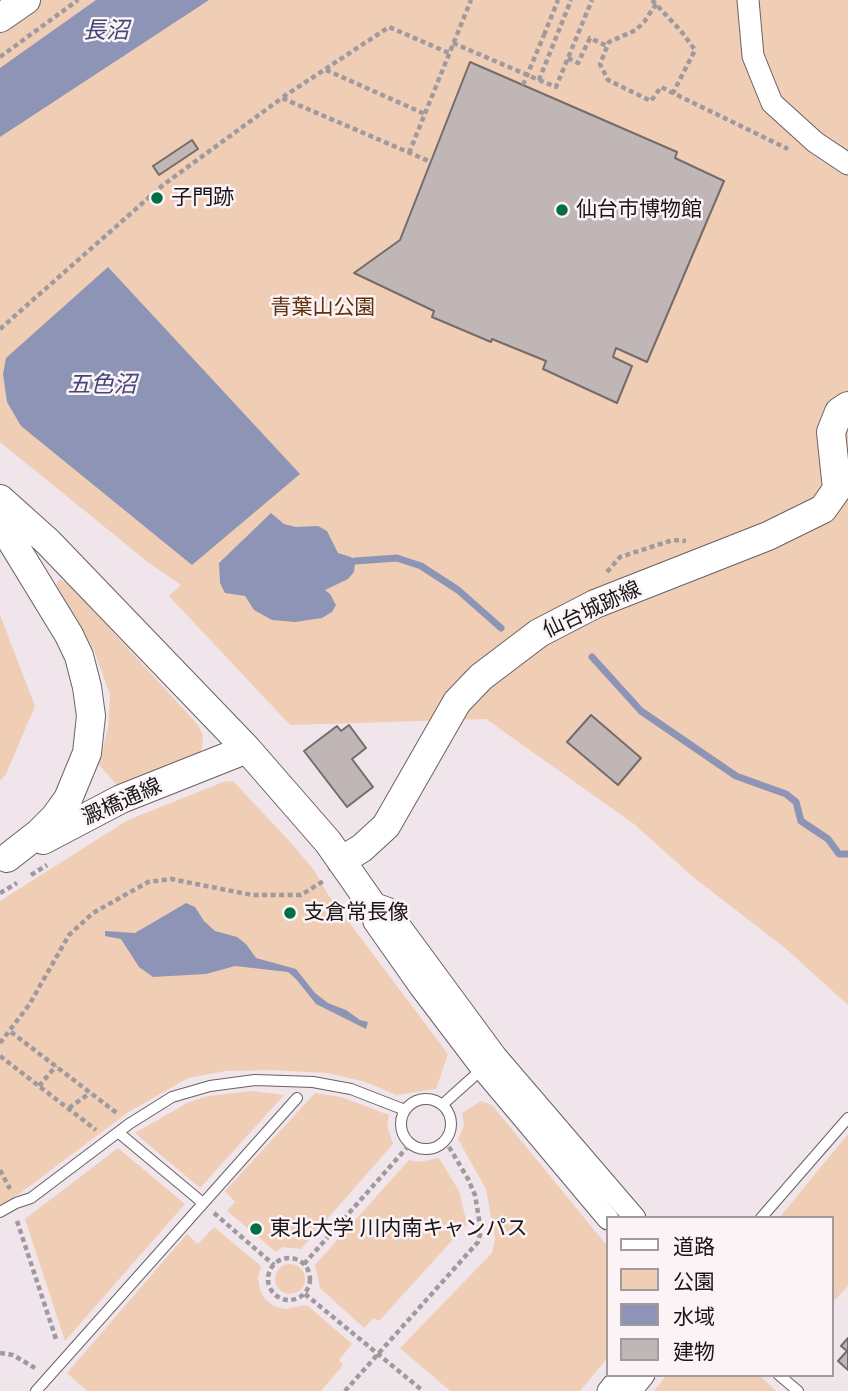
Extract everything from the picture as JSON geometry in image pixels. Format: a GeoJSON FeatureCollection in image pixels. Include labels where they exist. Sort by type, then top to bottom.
{"type":"FeatureCollection","features":[{"type":"Feature","properties":{"kind":"street"},"geometry":{"type":"LineString","coordinates":[[0,18],[26,0]]}},
{"type":"Feature","properties":{"kind":"street"},"geometry":{"type":"LineString","coordinates":[[748,0],[753,56],[772,103],[815,142],[848,164]]}},
{"type":"Feature","properties":{"kind":"street","name":"仙台城跡線"},"geometry":{"type":"LineString","coordinates":[[333,870],[386,826],[457,702],[481,677],[539,633],[595,604],[768,536],[823,509],[837,489],[831,432],[839,412],[848,406]]}},
{"type":"Feature","properties":{"kind":"street"},"geometry":{"type":"LineString","coordinates":[[0,499],[48,542],[247,750],[328,842],[333,870],[370,902],[387,908],[496,1056],[633,1216]]}},
{"type":"Feature","properties":{"kind":"street"},"geometry":{"type":"LineString","coordinates":[[0,522],[79,656],[91,716],[87,752],[68,799],[39,833],[4,860]]}},
{"type":"Feature","properties":{"kind":"street","name":"澱橋通線"},"geometry":{"type":"LineString","coordinates":[[4,860],[121,799],[247,750]]}},
{"type":"Feature","properties":{"kind":"street"},"geometry":{"type":"LineString","coordinates":[[370,902],[374,922],[482,1069],[606,1217]]}},
{"type":"Feature","properties":{"kind":"street"},"geometry":{"type":"LineString","coordinates":[[608,1391],[619,1377]]}},
{"type":"Feature","properties":{"kind":"street"},"geometry":{"type":"LineString","coordinates":[[631,1391],[642,1377]]}},
{"type":"Feature","properties":{"kind":"lane"},"geometry":{"type":"LineString","coordinates":[[442,1105],[482,1069]]}},
{"type":"Feature","properties":{"kind":"lane"},"geometry":{"type":"LineString","coordinates":[[0,1212],[31,1198],[129,1124],[172,1097],[211,1086],[255,1080],[313,1082],[379,1099],[405,1110]]}},
{"type":"Feature","properties":{"kind":"lane"},"geometry":{"type":"LineString","coordinates":[[36,1391],[297,1098]]}},
{"type":"Feature","properties":{"kind":"lane"},"geometry":{"type":"LineString","coordinates":[[427,1099],[442,1105],[450,1118],[451,1126],[446,1140],[432,1149],[417,1148],[410,1144],[401,1124],[405,1110],[411,1104],[427,1099]]}},
{"type":"Feature","properties":{"kind":"lane"},"geometry":{"type":"LineString","coordinates":[[763,1216],[848,1118]]}},
{"type":"Feature","properties":{"kind":"lane"},"geometry":{"type":"LineString","coordinates":[[118,1132],[203,1203]]}},
{"type":"Feature","properties":{"kind":"lane"},"geometry":{"type":"LineString","coordinates":[[781,1377],[798,1391]]}},
{"type":"Feature","properties":{"kind":"path"},"geometry":{"type":"LineString","coordinates":[[0,56],[78,0]]}},
{"type":"Feature","properties":{"kind":"path"},"geometry":{"type":"LineString","coordinates":[[409,153],[471,0]]}},
{"type":"Feature","properties":{"kind":"path"},"geometry":{"type":"LineString","coordinates":[[523,85],[558,0]]}},
{"type":"Feature","properties":{"kind":"path"},"geometry":{"type":"LineString","coordinates":[[539,79],[571,0]]}},
{"type":"Feature","properties":{"kind":"path"},"geometry":{"type":"LineString","coordinates":[[453,43],[556,87],[592,0]]}},
{"type":"Feature","properties":{"kind":"path"},"geometry":{"type":"LineString","coordinates":[[673,93],[695,50],[654,2],[644,22],[636,30],[609,42],[600,64],[608,80],[651,101],[661,87],[673,93],[792,151]]}},
{"type":"Feature","properties":{"kind":"path"},"geometry":{"type":"LineString","coordinates":[[0,329],[163,185],[282,98],[389,27],[449,53]]}},
{"type":"Feature","properties":{"kind":"path"},"geometry":{"type":"LineString","coordinates":[[568,58],[578,63],[590,38],[607,46]]}},
{"type":"Feature","properties":{"kind":"path"},"geometry":{"type":"LineString","coordinates":[[325,69],[425,114]]}},
{"type":"Feature","properties":{"kind":"path"},"geometry":{"type":"LineString","coordinates":[[282,98],[431,162]]}},
{"type":"Feature","properties":{"kind":"path"},"geometry":{"type":"LineString","coordinates":[[603,576],[620,556],[673,540],[697,541]]}},
{"type":"Feature","properties":{"kind":"path"},"geometry":{"type":"LineString","coordinates":[[0,1043],[11,1032],[41,986],[69,934],[93,914],[148,882],[171,879],[252,895],[301,895],[333,870]]}},
{"type":"Feature","properties":{"kind":"path"},"geometry":{"type":"LineString","coordinates":[[11,1032],[129,1124]]}},
{"type":"Feature","properties":{"kind":"path"},"geometry":{"type":"LineString","coordinates":[[0,1056],[108,1140]]}},
{"type":"Feature","properties":{"kind":"path"},"geometry":{"type":"LineString","coordinates":[[39,1086],[56,1066]]}},
{"type":"Feature","properties":{"kind":"path"},"geometry":{"type":"LineString","coordinates":[[69,1108],[90,1093]]}},
{"type":"Feature","properties":{"kind":"path"},"geometry":{"type":"LineString","coordinates":[[345,1391],[478,1242],[481,1231],[475,1195],[446,1140]]}},
{"type":"Feature","properties":{"kind":"path"},"geometry":{"type":"LineString","coordinates":[[304,1264],[410,1144]]}},
{"type":"Feature","properties":{"kind":"path"},"geometry":{"type":"LineString","coordinates":[[203,1203],[274,1265]]}},
{"type":"Feature","properties":{"kind":"path"},"geometry":{"type":"LineString","coordinates":[[12,1205],[63,1360]]}},
{"type":"Feature","properties":{"kind":"path"},"geometry":{"type":"LineString","coordinates":[[285,1258],[292,1258],[304,1264],[310,1275],[305,1294],[300,1298],[287,1300],[275,1295],[268,1277],[274,1265],[285,1258]]}},
{"type":"Feature","properties":{"kind":"path"},"geometry":{"type":"LineString","coordinates":[[305,1294],[423,1391]]}},
{"type":"Feature","properties":{"kind":"path"},"geometry":{"type":"LineString","coordinates":[[0,1353],[12,1355],[49,1376]]}},
{"type":"Feature","properties":{"kind":"green space","name":"青葉山公園"},"geometry":{"type":"Polygon","coordinates":[[[0,0],[848,0],[848,1005],[785,948],[693,877],[634,824],[486,719],[290,725],[169,596],[181,585],[149,563],[0,442],[0,0]]]}},
{"type":"Feature","properties":{"kind":"green space"},"geometry":{"type":"Polygon","coordinates":[[[60,579],[71,586],[198,725],[203,735],[199,755],[119,787],[99,765],[108,727],[110,695],[94,650],[56,585],[60,579]]]}},
{"type":"Feature","properties":{"kind":"green space"},"geometry":{"type":"Polygon","coordinates":[[[0,615],[35,706],[6,774],[0,781],[0,615]]]}},
{"type":"Feature","properties":{"kind":"green space"},"geometry":{"type":"Polygon","coordinates":[[[233,781],[314,870],[327,893],[448,1054],[436,1089],[396,1095],[366,1082],[327,1073],[270,1070],[226,1071],[188,1078],[127,1113],[19,1194],[0,1205],[0,901],[128,820],[223,782],[233,781]]]}},
{"type":"Feature","properties":{"kind":"green space"},"geometry":{"type":"Polygon","coordinates":[[[252,1091],[284,1095],[200,1188],[135,1133],[189,1102],[209,1096],[252,1091]]]}},
{"type":"Feature","properties":{"kind":"green space"},"geometry":{"type":"Polygon","coordinates":[[[315,1093],[341,1097],[389,1115],[387,1126],[393,1144],[301,1249],[283,1247],[276,1252],[227,1211],[235,1202],[225,1191],[315,1093]]]}},
{"type":"Feature","properties":{"kind":"green space"},"geometry":{"type":"Polygon","coordinates":[[[481,1101],[492,1105],[606,1245],[606,1359],[580,1391],[450,1391],[400,1348],[492,1253],[495,1238],[486,1189],[458,1139],[464,1126],[462,1113],[481,1101]]]}},
{"type":"Feature","properties":{"kind":"green space"},"geometry":{"type":"Polygon","coordinates":[[[848,1134],[848,1286],[834,1301],[834,1216],[781,1216],[848,1134]]]}},
{"type":"Feature","properties":{"kind":"green space"},"geometry":{"type":"Polygon","coordinates":[[[118,1148],[185,1204],[65,1341],[25,1219],[118,1148]]]}},
{"type":"Feature","properties":{"kind":"green space"},"geometry":{"type":"Polygon","coordinates":[[[439,1158],[459,1191],[467,1224],[379,1321],[373,1318],[364,1328],[320,1288],[315,1265],[409,1160],[419,1162],[439,1158]]]}},
{"type":"Feature","properties":{"kind":"green space"},"geometry":{"type":"Polygon","coordinates":[[[214,1227],[261,1266],[258,1278],[265,1299],[274,1306],[285,1309],[307,1305],[352,1344],[339,1360],[343,1365],[321,1391],[87,1391],[67,1373],[187,1234],[198,1244],[214,1227]]]}},
{"type":"Feature","properties":{"kind":"green space"},"geometry":{"type":"Polygon","coordinates":[[[290,1264],[301,1268],[305,1279],[301,1290],[290,1294],[279,1290],[275,1279],[279,1268],[290,1264]]]}},
{"type":"Feature","properties":{"kind":"green space"},"geometry":{"type":"Polygon","coordinates":[[[665,1377],[761,1377],[776,1391],[654,1391],[665,1377]]]}},
{"type":"Feature","properties":{"kind":"water","name":"長沼"},"geometry":{"type":"Polygon","coordinates":[[[96,0],[209,0],[0,137],[0,68],[96,0]]]}},
{"type":"Feature","properties":{"kind":"water","name":"五色沼"},"geometry":{"type":"Polygon","coordinates":[[[108,267],[300,474],[192,565],[21,426],[7,402],[3,374],[6,358],[108,267]]]}},
{"type":"Feature","properties":{"kind":"water"},"geometry":{"type":"Polygon","coordinates":[[[271,513],[284,524],[296,527],[318,526],[327,531],[338,553],[355,561],[354,572],[348,579],[325,590],[336,605],[332,612],[322,618],[295,622],[272,620],[254,610],[245,596],[225,593],[220,583],[219,563],[271,513]]]}},
{"type":"Feature","properties":{"kind":"water"},"geometry":{"type":"Polygon","coordinates":[[[186,903],[195,907],[215,931],[237,937],[246,944],[256,958],[296,969],[315,993],[328,1003],[368,1022],[366,1029],[316,1004],[288,972],[235,966],[206,974],[153,977],[139,967],[121,939],[105,936],[105,931],[135,933],[186,903]]]}},
{"type":"Feature","properties":{"kind":"building","name":"仙台市博物館"},"geometry":{"type":"Polygon","coordinates":[[[470,62],[677,152],[675,158],[724,181],[647,362],[616,348],[613,357],[632,366],[617,403],[543,369],[546,361],[432,317],[434,311],[354,273],[400,240],[470,62]]]}},
{"type":"Feature","properties":{"kind":"building"},"geometry":{"type":"Polygon","coordinates":[[[192,140],[198,149],[159,175],[153,166],[192,140]]]}},
{"type":"Feature","properties":{"kind":"building"},"geometry":{"type":"Polygon","coordinates":[[[591,715],[641,758],[618,785],[567,742],[591,715]]]}},
{"type":"Feature","properties":{"kind":"building"},"geometry":{"type":"Polygon","coordinates":[[[349,725],[366,748],[352,759],[373,787],[347,807],[304,751],[337,726],[341,731],[349,725]]]}},
{"type":"Feature","properties":{"kind":"building"},"geometry":{"type":"Polygon","coordinates":[[[848,1338],[848,1370],[838,1361],[847,1351],[841,1346],[848,1338]]]}},
{"type":"Feature","properties":{"kind":"waterway"},"geometry":{"type":"LineString","coordinates":[[355,561],[397,558],[421,566],[458,590],[501,628]]}},
{"type":"Feature","properties":{"kind":"waterway"},"geometry":{"type":"LineString","coordinates":[[592,657],[641,711],[736,776],[786,794],[796,802],[801,821],[828,839],[839,854],[848,854]]}},
{"type":"Feature","properties":{"kind":"place","name":"子門跡"},"geometry":{"type":"Point","coordinates":[157,198]}},
{"type":"Feature","properties":{"kind":"place","name":"仙台市博物館"},"geometry":{"type":"Point","coordinates":[562,210]}},
{"type":"Feature","properties":{"kind":"place","name":"支倉常長像"},"geometry":{"type":"Point","coordinates":[290,913]}},
{"type":"Feature","properties":{"kind":"place","name":"東北大学 川内南キャンパス"},"geometry":{"type":"Point","coordinates":[256,1229]}}]}
